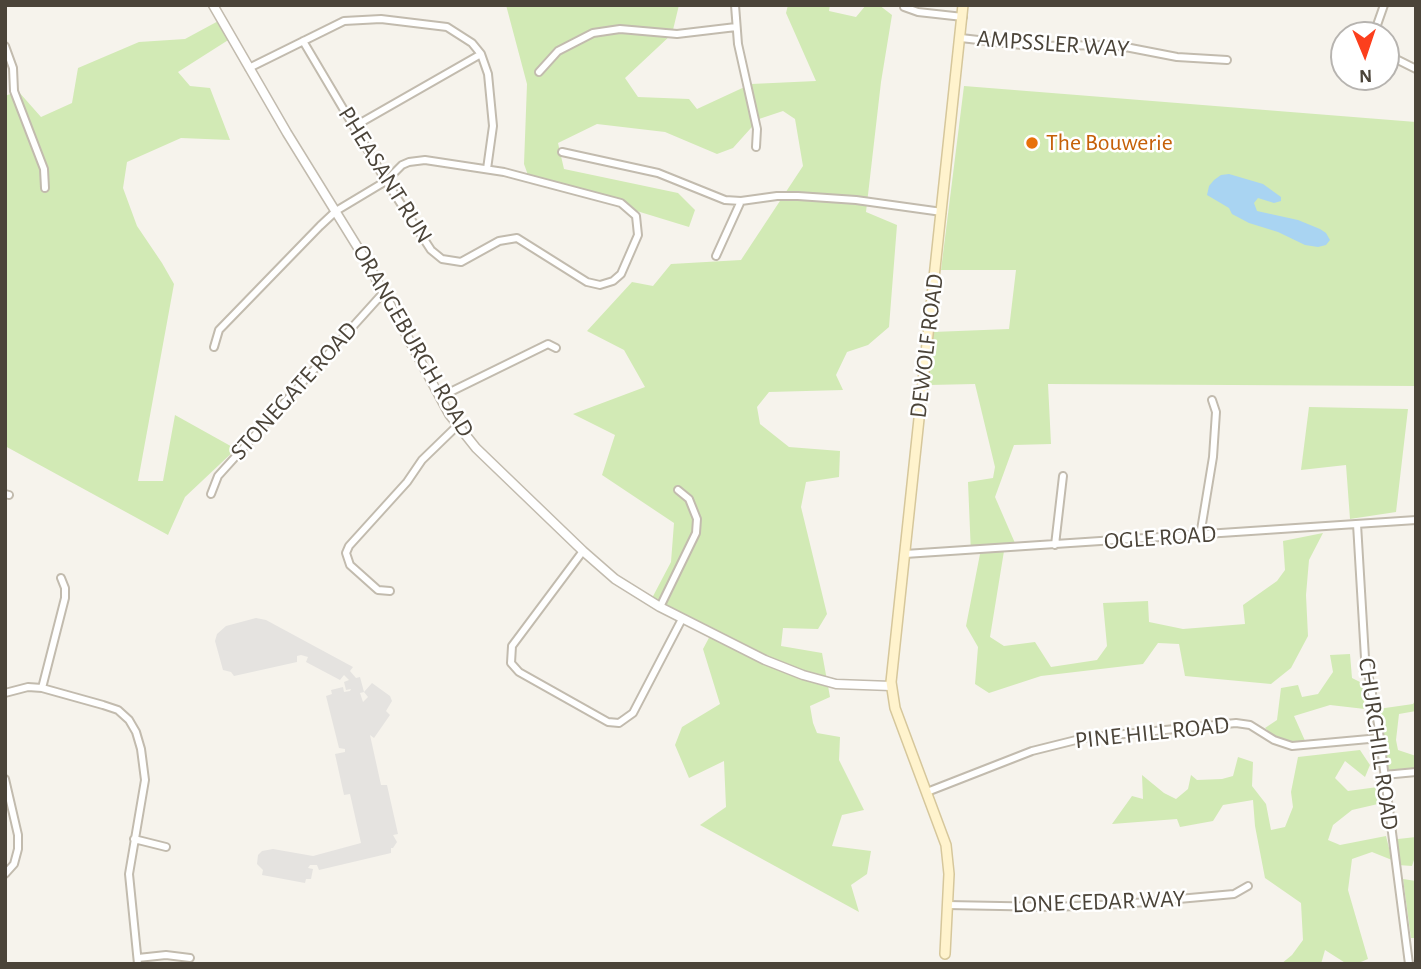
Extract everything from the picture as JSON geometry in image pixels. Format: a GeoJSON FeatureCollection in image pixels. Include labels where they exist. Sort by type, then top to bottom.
{"type":"FeatureCollection","features":[{"type":"Feature","properties":{"kind":"main road","name":"DEWOLF ROAD"},"geometry":{"type":"LineString","coordinates":[[891,686],[963,5]]}},
{"type":"Feature","properties":{"kind":"main road"},"geometry":{"type":"LineString","coordinates":[[891,686],[895,708],[946,845],[949,874],[945,959]]}},
{"type":"Feature","properties":{"kind":"street","name":"ORANGEBURGH ROAD"},"geometry":{"type":"LineString","coordinates":[[213,5],[248,68],[384,292],[457,426],[476,448],[615,579],[660,607],[765,660],[803,675],[836,684],[891,686]]}},
{"type":"Feature","properties":{"kind":"street"},"geometry":{"type":"LineString","coordinates":[[735,5],[736,27],[757,129],[756,147]]}},
{"type":"Feature","properties":{"kind":"street"},"geometry":{"type":"LineString","coordinates":[[904,7],[918,12],[963,17]]}},
{"type":"Feature","properties":{"kind":"street"},"geometry":{"type":"LineString","coordinates":[[214,347],[219,330],[336,211],[386,181],[402,165],[417,160],[486,169],[493,112],[488,74],[481,54],[465,36],[447,27],[394,20],[344,21],[248,68]]}},
{"type":"Feature","properties":{"kind":"street"},"geometry":{"type":"LineString","coordinates":[[539,72],[558,51],[593,33],[620,29],[677,34],[736,27]]}},
{"type":"Feature","properties":{"kind":"street","name":"AMPSSLER WAY"},"geometry":{"type":"LineString","coordinates":[[961,38],[1030,46],[1115,45],[1177,57],[1227,60]]}},
{"type":"Feature","properties":{"kind":"street","name":"PHEASANT RUN"},"geometry":{"type":"LineString","coordinates":[[303,41],[430,250],[447,261],[467,260],[499,241],[517,238],[587,282],[600,285],[618,277],[639,229],[636,216],[627,206],[486,169]]}},
{"type":"Feature","properties":{"kind":"street"},"geometry":{"type":"LineString","coordinates":[[5,46],[13,68],[14,91],[44,169],[45,188]]}},
{"type":"Feature","properties":{"kind":"street"},"geometry":{"type":"LineString","coordinates":[[355,126],[481,54]]}},
{"type":"Feature","properties":{"kind":"street"},"geometry":{"type":"LineString","coordinates":[[1400,61],[1416,69]]}},
{"type":"Feature","properties":{"kind":"street"},"geometry":{"type":"LineString","coordinates":[[562,152],[658,173],[725,200],[798,196],[856,200],[942,212]]}},
{"type":"Feature","properties":{"kind":"street"},"geometry":{"type":"LineString","coordinates":[[716,257],[741,201]]}},
{"type":"Feature","properties":{"kind":"street","name":"STONEGATE ROAD"},"geometry":{"type":"LineString","coordinates":[[211,494],[218,476],[384,292]]}},
{"type":"Feature","properties":{"kind":"street"},"geometry":{"type":"LineString","coordinates":[[440,397],[548,344],[556,348]]}},
{"type":"Feature","properties":{"kind":"street"},"geometry":{"type":"LineString","coordinates":[[1200,536],[1213,457],[1216,412],[1212,400]]}},
{"type":"Feature","properties":{"kind":"street"},"geometry":{"type":"LineString","coordinates":[[390,591],[378,590],[350,565],[346,553],[407,482],[422,460],[457,426]]}},
{"type":"Feature","properties":{"kind":"street"},"geometry":{"type":"LineString","coordinates":[[1055,545],[1063,476]]}},
{"type":"Feature","properties":{"kind":"street"},"geometry":{"type":"LineString","coordinates":[[660,607],[696,533],[697,519],[689,499],[678,490]]}},
{"type":"Feature","properties":{"kind":"street","name":"OGLE ROAD"},"geometry":{"type":"LineString","coordinates":[[905,554],[1416,520]]}},
{"type":"Feature","properties":{"kind":"street","name":"CHURCHILL ROAD"},"geometry":{"type":"LineString","coordinates":[[1357,524],[1365,658],[1380,738],[1409,964]]}},
{"type":"Feature","properties":{"kind":"street"},"geometry":{"type":"LineString","coordinates":[[583,551],[512,646],[510,657],[519,672],[608,722],[620,723],[632,713],[682,619]]}},
{"type":"Feature","properties":{"kind":"street"},"geometry":{"type":"LineString","coordinates":[[42,688],[65,598],[61,578]]}},
{"type":"Feature","properties":{"kind":"street"},"geometry":{"type":"LineString","coordinates":[[5,693],[28,687],[42,688],[118,710],[129,720],[136,732],[144,768],[143,793],[130,861],[129,881],[138,961],[166,955],[190,958]]}},
{"type":"Feature","properties":{"kind":"street","name":"PINE HILL ROAD"},"geometry":{"type":"LineString","coordinates":[[927,792],[1032,751],[1084,738],[1236,723],[1250,725],[1274,740],[1292,746],[1380,738]]}},
{"type":"Feature","properties":{"kind":"street"},"geometry":{"type":"LineString","coordinates":[[1384,775],[1416,772]]}},
{"type":"Feature","properties":{"kind":"street"},"geometry":{"type":"LineString","coordinates":[[5,779],[18,835],[14,864],[5,874]]}},
{"type":"Feature","properties":{"kind":"street"},"geometry":{"type":"LineString","coordinates":[[134,839],[166,847]]}},
{"type":"Feature","properties":{"kind":"street","name":"LONE CEDAR WAY"},"geometry":{"type":"LineString","coordinates":[[947,905],[1123,904],[1234,894],[1248,886]]}},
{"type":"Feature","properties":{"kind":"green space"},"geometry":{"type":"Polygon","coordinates":[[[506,5],[679,5],[672,34],[625,78],[638,97],[689,99],[697,109],[751,84],[816,81],[786,13],[788,5],[830,5],[829,11],[856,17],[866,5],[879,5],[892,15],[881,82],[866,212],[897,225],[889,327],[868,345],[847,352],[836,375],[843,390],[769,392],[757,407],[760,424],[789,447],[840,451],[839,477],[806,482],[801,507],[827,614],[818,629],[783,628],[781,646],[822,653],[830,697],[810,706],[813,723],[817,733],[840,737],[839,760],[864,810],[842,815],[832,846],[871,851],[867,874],[851,885],[859,912],[700,825],[726,807],[724,761],[689,778],[675,745],[682,727],[720,704],[703,649],[711,634],[651,600],[671,562],[674,523],[602,475],[615,435],[573,414],[645,387],[624,350],[587,331],[632,282],[653,286],[671,264],[741,260],[803,166],[795,119],[783,111],[759,119],[733,148],[717,154],[665,132],[597,124],[558,143],[564,169],[678,193],[695,210],[689,227],[529,178],[524,164],[527,84],[506,5]]]}},
{"type":"Feature","properties":{"kind":"green space"},"geometry":{"type":"Polygon","coordinates":[[[222,19],[233,37],[178,72],[190,86],[210,88],[230,140],[181,138],[127,162],[123,188],[137,226],[174,284],[138,481],[163,481],[175,415],[236,449],[185,497],[168,535],[5,446],[5,96],[18,91],[41,117],[72,103],[78,68],[139,42],[185,39],[222,19]]]}},
{"type":"Feature","properties":{"kind":"green space"},"geometry":{"type":"Polygon","coordinates":[[[964,86],[1416,122],[1416,386],[1048,384],[1051,444],[1014,445],[995,497],[1018,550],[1004,551],[990,637],[1004,646],[1035,642],[1051,667],[1097,660],[1107,646],[1103,603],[1148,601],[1149,622],[1183,629],[1245,624],[1243,605],[1277,581],[1285,570],[1283,541],[1323,533],[1309,560],[1306,595],[1308,636],[1291,668],[1271,684],[1185,676],[1179,644],[1158,643],[1143,664],[1041,676],[989,693],[975,684],[978,647],[966,626],[980,554],[971,554],[968,482],[993,478],[995,467],[975,384],[929,385],[933,332],[1009,329],[1016,270],[941,270],[964,86]]]}},
{"type":"Feature","properties":{"kind":"green space"},"geometry":{"type":"Polygon","coordinates":[[[1309,407],[1408,409],[1396,512],[1350,519],[1346,465],[1301,470],[1309,407]]]}},
{"type":"Feature","properties":{"kind":"green space"},"geometry":{"type":"Polygon","coordinates":[[[1350,654],[1352,678],[1362,683],[1365,709],[1330,705],[1294,716],[1306,743],[1279,740],[1265,728],[1277,720],[1281,688],[1298,685],[1302,697],[1318,694],[1333,672],[1330,655],[1350,654]]]}},
{"type":"Feature","properties":{"kind":"green space"},"geometry":{"type":"Polygon","coordinates":[[[1416,699],[1416,711],[1399,714],[1396,740],[1398,750],[1416,756],[1416,768],[1387,771],[1378,709],[1413,704],[1416,699]]]}},
{"type":"Feature","properties":{"kind":"green space"},"geometry":{"type":"Polygon","coordinates":[[[1360,750],[1370,765],[1365,777],[1345,761],[1335,778],[1348,791],[1378,787],[1378,804],[1352,810],[1333,825],[1328,840],[1340,845],[1386,836],[1392,860],[1372,852],[1352,859],[1348,890],[1368,959],[1356,964],[1347,964],[1325,950],[1321,964],[1281,964],[1303,940],[1301,903],[1265,878],[1253,800],[1223,805],[1213,821],[1180,827],[1177,819],[1112,824],[1132,796],[1143,799],[1142,775],[1176,799],[1188,789],[1191,775],[1197,780],[1233,776],[1238,757],[1253,762],[1252,786],[1266,804],[1271,830],[1285,827],[1293,807],[1291,792],[1298,757],[1360,750]]]}},
{"type":"Feature","properties":{"kind":"green space"},"geometry":{"type":"Polygon","coordinates":[[[1416,837],[1416,854],[1412,866],[1398,865],[1398,839],[1416,837]]]}},
{"type":"Feature","properties":{"kind":"green space"},"geometry":{"type":"Polygon","coordinates":[[[1403,879],[1416,881],[1416,938],[1411,938],[1403,879]]]}},
{"type":"Feature","properties":{"kind":"shaded area"},"geometry":{"type":"Polygon","coordinates":[[[256,618],[266,620],[353,667],[350,671],[356,678],[360,677],[364,692],[372,683],[390,696],[392,701],[386,711],[390,715],[374,738],[370,735],[381,785],[387,785],[398,834],[393,835],[397,842],[391,848],[391,853],[319,870],[317,865],[310,865],[308,868],[313,869],[311,879],[306,879],[305,883],[262,875],[263,870],[257,864],[258,855],[262,851],[273,849],[313,856],[361,843],[350,794],[344,795],[335,754],[345,752],[345,749],[339,748],[326,696],[332,694],[331,690],[343,687],[344,692],[350,691],[351,689],[346,690],[344,682],[349,680],[344,675],[340,680],[306,662],[308,657],[301,655],[297,656],[297,662],[234,676],[223,670],[215,641],[217,634],[226,626],[256,618]],[[364,692],[360,693],[363,702],[368,697],[364,692]]]}},
{"type":"Feature","properties":{"kind":"water"},"geometry":{"type":"Polygon","coordinates":[[[1229,174],[1263,184],[1281,197],[1281,201],[1274,203],[1258,198],[1254,203],[1257,211],[1298,220],[1320,229],[1330,240],[1326,245],[1318,247],[1305,245],[1232,214],[1229,208],[1207,195],[1214,180],[1229,174]]]}},
{"type":"Feature","properties":{"kind":"place","name":"The Bouwerie"},"geometry":{"type":"Point","coordinates":[1032,143]}}]}
